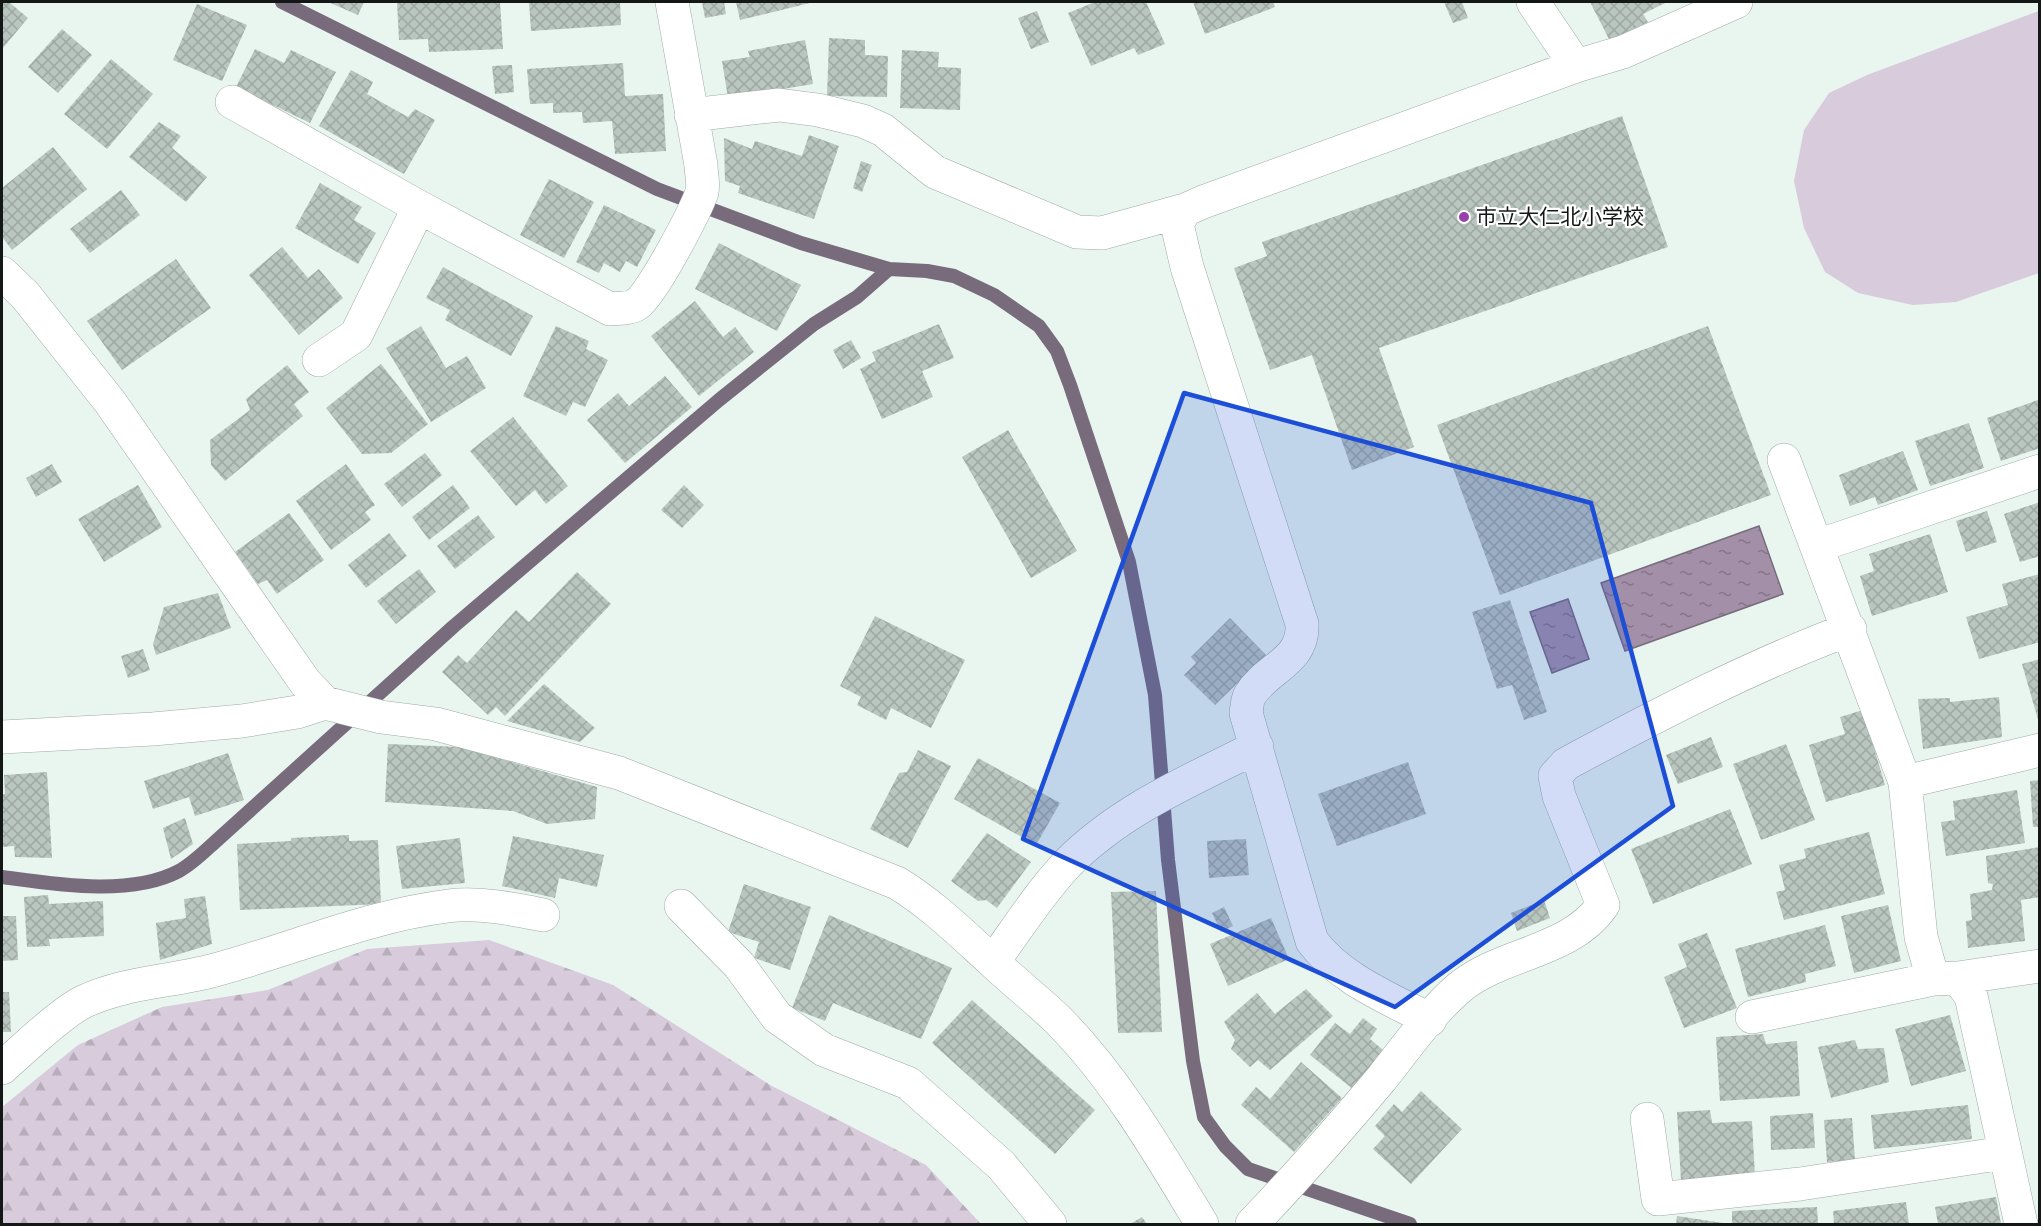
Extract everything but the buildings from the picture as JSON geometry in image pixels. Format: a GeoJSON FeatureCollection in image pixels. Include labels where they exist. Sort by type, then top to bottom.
{"type":"FeatureCollection","features":[{"type":"Feature","properties":{"kind":"street"},"geometry":{"type":"LineString","coordinates":[[232,102],[419,207],[610,309],[637,304],[655,280],[703,190],[672,2]]}},
{"type":"Feature","properties":{"kind":"street"},"geometry":{"type":"LineString","coordinates":[[1533,2],[1576,66]]}},
{"type":"Feature","properties":{"kind":"street"},"geometry":{"type":"LineString","coordinates":[[691,115],[779,105],[818,110],[863,122],[883,130],[935,172],[1077,232],[1102,233],[1185,210],[1576,66],[1623,52],[1736,2]]}},
{"type":"Feature","properties":{"kind":"street"},"geometry":{"type":"LineString","coordinates":[[319,360],[356,335],[419,207]]}},
{"type":"Feature","properties":{"kind":"street"},"geometry":{"type":"LineString","coordinates":[[1185,210],[1177,224],[1186,267],[1302,624],[1303,638],[1296,651],[1249,695],[1246,713],[1312,941],[1322,956],[1344,973],[1430,1020]]}},
{"type":"Feature","properties":{"kind":"street"},"geometry":{"type":"LineString","coordinates":[[2,273],[25,295],[110,402],[305,682],[325,703]]}},
{"type":"Feature","properties":{"kind":"street"},"geometry":{"type":"LineString","coordinates":[[1784,460],[1850,629],[1905,782],[1921,937],[1946,979],[1971,996],[2021,1224]]}},
{"type":"Feature","properties":{"kind":"street"},"geometry":{"type":"LineString","coordinates":[[1817,546],[2040,471]]}},
{"type":"Feature","properties":{"kind":"street"},"geometry":{"type":"LineString","coordinates":[[1252,1224],[1312,1161],[1460,987],[1498,966],[1573,933],[1595,916],[1603,905],[1559,796],[1555,776],[1566,764],[1678,704],[1788,652],[1850,629]]}},
{"type":"Feature","properties":{"kind":"street"},"geometry":{"type":"LineString","coordinates":[[2,737],[153,729],[242,721],[297,712],[325,703],[381,717],[436,724],[619,773],[897,883],[927,902],[1056,1019],[1104,1073],[1202,1224]]}},
{"type":"Feature","properties":{"kind":"street"},"geometry":{"type":"LineString","coordinates":[[993,963],[1047,887],[1069,863],[1101,835],[1137,807],[1257,747]]}},
{"type":"Feature","properties":{"kind":"street"},"geometry":{"type":"LineString","coordinates":[[1905,782],[2040,750]]}},
{"type":"Feature","properties":{"kind":"street"},"geometry":{"type":"LineString","coordinates":[[2,1068],[81,1003],[123,986],[162,982],[215,970],[381,919],[450,905],[503,907],[543,915]]}},
{"type":"Feature","properties":{"kind":"street"},"geometry":{"type":"LineString","coordinates":[[681,906],[739,965],[777,1017],[824,1050],[908,1083],[1001,1165],[1050,1224]]}},
{"type":"Feature","properties":{"kind":"street"},"geometry":{"type":"LineString","coordinates":[[1752,1017],[1946,979],[2040,966]]}},
{"type":"Feature","properties":{"kind":"street"},"geometry":{"type":"LineString","coordinates":[[1647,1119],[1658,1199],[1800,1184],[2004,1154]]}},
{"type":"Feature","properties":{"kind":"highlighted area"},"geometry":{"type":"Polygon","coordinates":[[[1184,393],[1591,503],[1673,806],[1395,1007],[1023,839],[1184,393]]]}},
{"type":"Feature","properties":{"kind":"green space"},"geometry":{"type":"Polygon","coordinates":[[[2039,11],[2039,273],[1956,302],[1913,305],[1858,293],[1825,272],[1804,228],[1794,181],[1804,130],[1829,93],[1867,75],[2039,11]]]}},
{"type":"Feature","properties":{"kind":"green space"},"geometry":{"type":"Polygon","coordinates":[[[489,940],[613,985],[772,1086],[926,1165],[981,1224],[2,1224],[2,1107],[78,1045],[162,1007],[268,990],[367,949],[489,940]]]}},
{"type":"Feature","properties":{"kind":"water"},"geometry":{"type":"Polygon","coordinates":[[[1759,526],[1783,594],[1625,651],[1601,583],[1759,526]]]}},
{"type":"Feature","properties":{"kind":"water"},"geometry":{"type":"Polygon","coordinates":[[[1568,599],[1589,659],[1552,673],[1530,612],[1568,599]]]}},
{"type":"Feature","properties":{"kind":"waterway"},"geometry":{"type":"LineString","coordinates":[[282,2],[657,189],[801,243],[889,269],[927,271],[954,276],[994,295],[1039,326],[1057,351],[1070,385],[1129,562],[1155,695],[1168,860],[1193,1061],[1204,1117],[1225,1146],[1248,1169],[1410,1224]]}},
{"type":"Feature","properties":{"kind":"waterway"},"geometry":{"type":"LineString","coordinates":[[2,877],[68,885],[115,886],[159,879],[189,865],[454,626],[719,400],[814,324],[857,297],[889,269]]}},
{"type":"Feature","properties":{"kind":"place","name":"市立大仁北小学校"},"geometry":{"type":"Point","coordinates":[1464,217]}}]}
